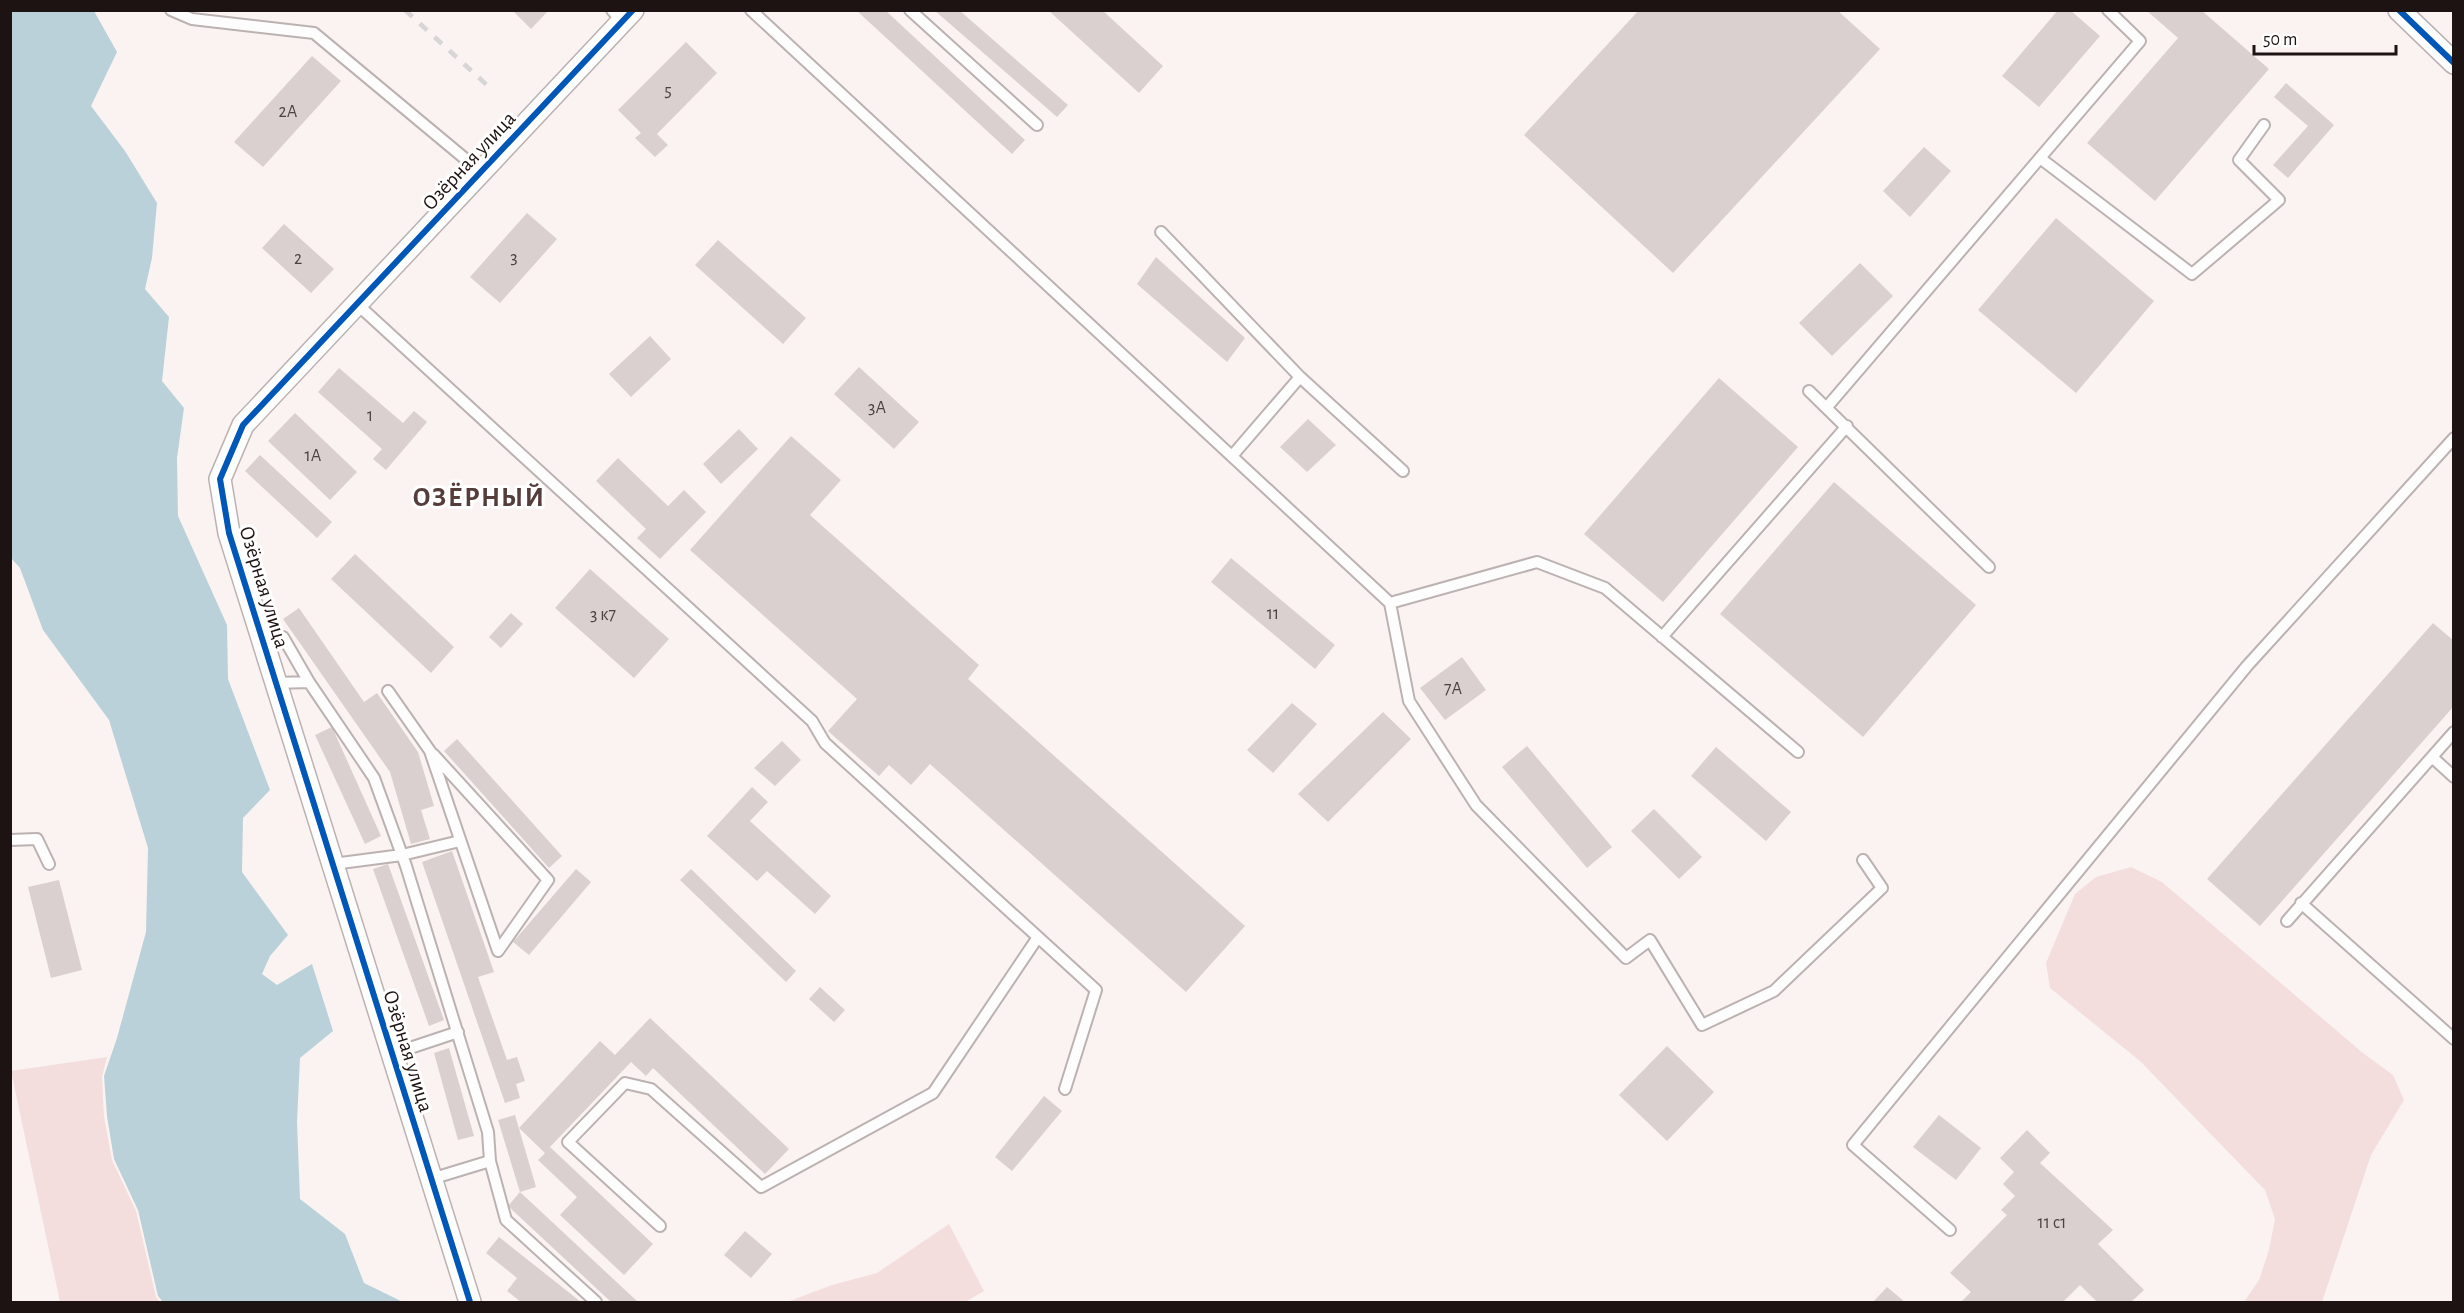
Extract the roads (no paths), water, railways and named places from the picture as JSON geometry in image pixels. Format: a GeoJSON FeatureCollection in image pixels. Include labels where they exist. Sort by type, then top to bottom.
{"type":"FeatureCollection","features":[{"type":"Feature","properties":{"kind":"street"},"geometry":{"type":"LineString","coordinates":[[2399,10],[2454,63]]}},
{"type":"Feature","properties":{"kind":"street","name":"Озёрная улица"},"geometry":{"type":"LineString","coordinates":[[470,1302],[229,533],[220,479],[243,424],[481,172],[623,14]]}},
{"type":"Feature","properties":{"kind":"lane"},"geometry":{"type":"LineString","coordinates":[[171,10],[192,19],[314,33],[481,172]]}},
{"type":"Feature","properties":{"kind":"lane"},"geometry":{"type":"LineString","coordinates":[[750,10],[1390,603],[1409,701],[1476,805],[1626,958],[1650,940],[1702,1025],[1774,991],[1882,888],[1863,860]]}},
{"type":"Feature","properties":{"kind":"lane"},"geometry":{"type":"LineString","coordinates":[[910,10],[1037,125]]}},
{"type":"Feature","properties":{"kind":"lane"},"geometry":{"type":"LineString","coordinates":[[1827,407],[2140,41],[2108,10]]}},
{"type":"Feature","properties":{"kind":"lane"},"geometry":{"type":"LineString","coordinates":[[2040,158],[2192,274],[2279,200],[2239,160],[2264,125]]}},
{"type":"Feature","properties":{"kind":"lane"},"geometry":{"type":"LineString","coordinates":[[1161,232],[1300,377],[1403,471]]}},
{"type":"Feature","properties":{"kind":"lane"},"geometry":{"type":"LineString","coordinates":[[357,304],[804,713],[812,721],[825,743],[1096,990],[1065,1089]]}},
{"type":"Feature","properties":{"kind":"lane"},"geometry":{"type":"LineString","coordinates":[[1232,456],[1300,377]]}},
{"type":"Feature","properties":{"kind":"lane"},"geometry":{"type":"LineString","coordinates":[[1809,391],[1989,567]]}},
{"type":"Feature","properties":{"kind":"lane"},"geometry":{"type":"LineString","coordinates":[[1662,637],[1847,426]]}},
{"type":"Feature","properties":{"kind":"lane"},"geometry":{"type":"LineString","coordinates":[[1950,1230],[1853,1145],[2247,666],[2454,438]]}},
{"type":"Feature","properties":{"kind":"lane"},"geometry":{"type":"LineString","coordinates":[[1390,603],[1537,562],[1605,588],[1798,752]]}},
{"type":"Feature","properties":{"kind":"lane"},"geometry":{"type":"LineString","coordinates":[[283,637],[309,682],[374,778],[402,855],[488,1132],[490,1161],[506,1220],[597,1302]]}},
{"type":"Feature","properties":{"kind":"lane"},"geometry":{"type":"LineString","coordinates":[[276,683],[309,682]]}},
{"type":"Feature","properties":{"kind":"lane"},"geometry":{"type":"LineString","coordinates":[[388,691],[430,751],[548,880],[498,951],[430,751]]}},
{"type":"Feature","properties":{"kind":"lane"},"geometry":{"type":"LineString","coordinates":[[2287,921],[2454,732]]}},
{"type":"Feature","properties":{"kind":"lane"},"geometry":{"type":"LineString","coordinates":[[2432,757],[2454,777]]}},
{"type":"Feature","properties":{"kind":"lane"},"geometry":{"type":"LineString","coordinates":[[10,840],[37,839],[50,864]]}},
{"type":"Feature","properties":{"kind":"lane"},"geometry":{"type":"LineString","coordinates":[[333,864],[402,855],[460,841]]}},
{"type":"Feature","properties":{"kind":"lane"},"geometry":{"type":"LineString","coordinates":[[2301,903],[2454,1039]]}},
{"type":"Feature","properties":{"kind":"lane"},"geometry":{"type":"LineString","coordinates":[[660,1226],[568,1142],[625,1083],[651,1089],[761,1187],[933,1093],[1038,937]]}},
{"type":"Feature","properties":{"kind":"lane"},"geometry":{"type":"LineString","coordinates":[[392,1054],[458,1032]]}},
{"type":"Feature","properties":{"kind":"lane"},"geometry":{"type":"LineString","coordinates":[[431,1179],[490,1161]]}},
{"type":"Feature","properties":{"kind":"water"},"geometry":{"type":"Polygon","coordinates":[[[11,10],[94,11],[117,52],[91,106],[125,151],[157,203],[152,258],[145,289],[169,317],[162,381],[184,408],[177,458],[178,516],[227,625],[228,679],[270,790],[243,818],[242,872],[288,935],[270,956],[262,974],[277,985],[312,964],[333,1031],[300,1058],[297,1122],[300,1199],[345,1234],[364,1283],[403,1302],[163,1302],[158,1296],[138,1210],[114,1159],[107,1116],[104,1076],[117,1038],[146,932],[148,848],[109,720],[43,630],[20,568],[11,558],[11,10]]]}},
{"type":"Feature","properties":{"kind":"railway"},"geometry":{"type":"LineString","coordinates":[[405,10],[488,86]]}},
{"type":"Feature","properties":{"kind":"district","name":"ОЗЁРНЫЙ"},"geometry":{"type":"Point","coordinates":[479,497]}}]}
